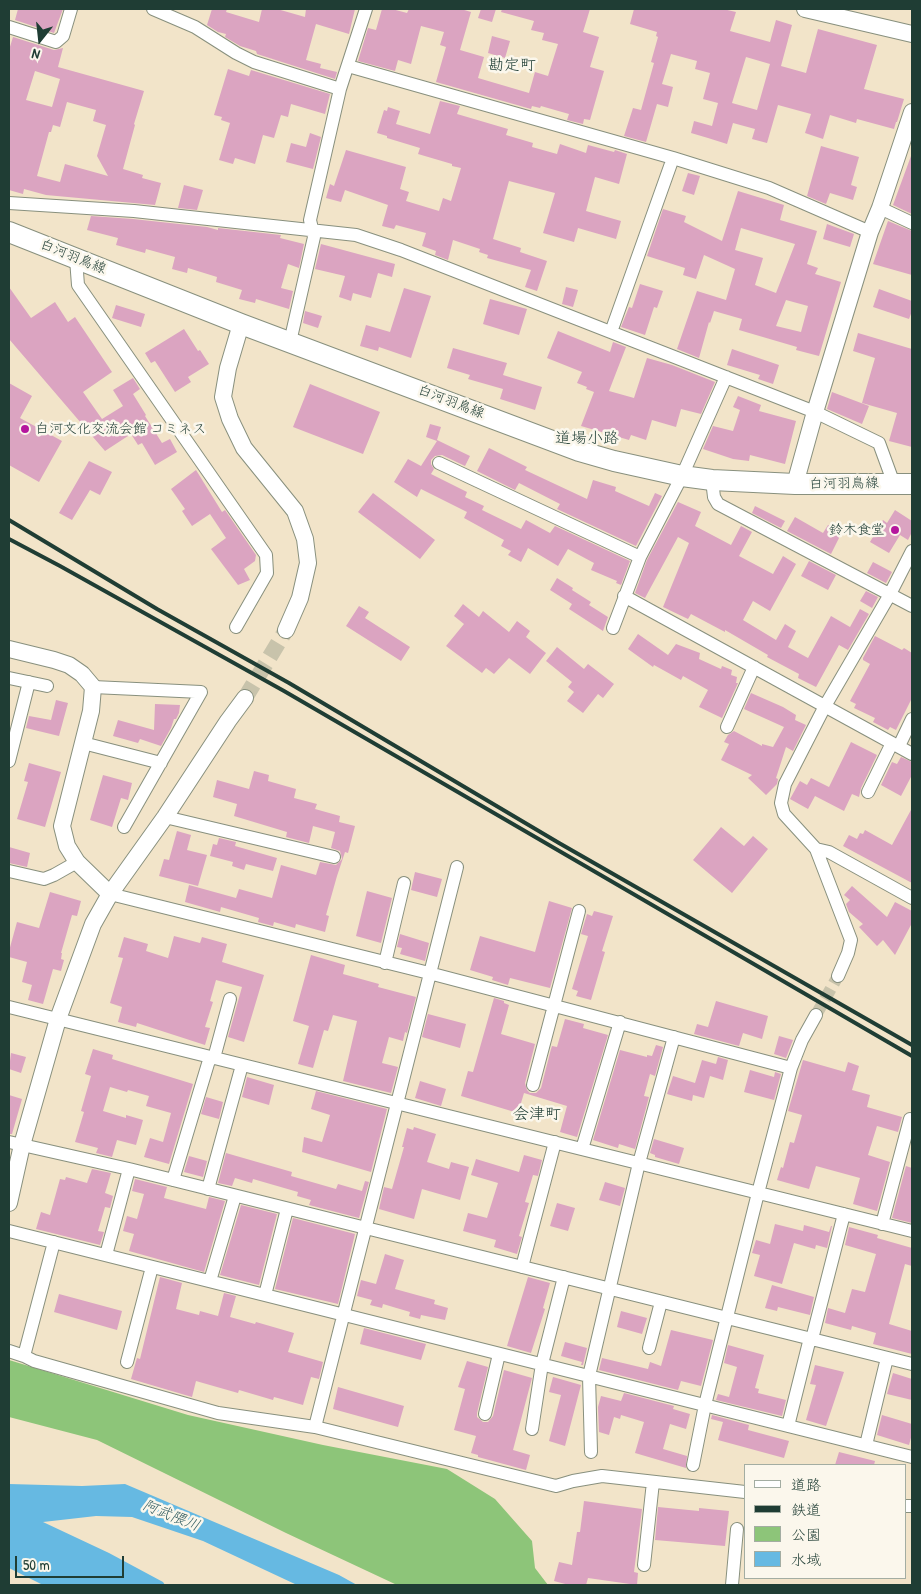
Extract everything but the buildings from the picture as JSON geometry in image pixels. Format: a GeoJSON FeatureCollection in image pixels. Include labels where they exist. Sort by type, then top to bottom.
{"type":"FeatureCollection","features":[{"type":"Feature","properties":{"kind":"main road","name":"白河羽鳥線"},"geometry":{"type":"LineString","coordinates":[[9,232],[241,324],[579,451],[614,461],[682,476],[712,480],[795,484],[907,483]]}},
{"type":"Feature","properties":{"kind":"street"},"geometry":{"type":"LineString","coordinates":[[9,26],[56,42],[63,36],[71,9]]}},
{"type":"Feature","properties":{"kind":"street"},"geometry":{"type":"LineString","coordinates":[[153,9],[195,27],[254,62],[340,90]]}},
{"type":"Feature","properties":{"kind":"street"},"geometry":{"type":"LineString","coordinates":[[290,342],[314,237],[310,220],[340,90],[366,9]]}},
{"type":"Feature","properties":{"kind":"street"},"geometry":{"type":"LineString","coordinates":[[805,9],[912,34]]}},
{"type":"Feature","properties":{"kind":"street"},"geometry":{"type":"LineString","coordinates":[[348,66],[673,158],[769,188],[870,232]]}},
{"type":"Feature","properties":{"kind":"street"},"geometry":{"type":"LineString","coordinates":[[795,484],[814,412],[870,232],[880,208],[912,112]]}},
{"type":"Feature","properties":{"kind":"street"},"geometry":{"type":"LineString","coordinates":[[610,332],[673,158]]}},
{"type":"Feature","properties":{"kind":"street"},"geometry":{"type":"LineString","coordinates":[[9,203],[134,211],[356,235],[401,250],[814,412],[879,442],[907,483]]}},
{"type":"Feature","properties":{"kind":"street"},"geometry":{"type":"LineString","coordinates":[[880,208],[912,223]]}},
{"type":"Feature","properties":{"kind":"street"},"geometry":{"type":"LineString","coordinates":[[76,259],[78,285],[266,555],[267,573],[236,627]]}},
{"type":"Feature","properties":{"kind":"street"},"geometry":{"type":"LineString","coordinates":[[241,324],[224,381],[223,398],[225,405],[244,448],[295,511],[305,539],[308,563],[300,598],[286,630]]}},
{"type":"Feature","properties":{"kind":"street"},"geometry":{"type":"LineString","coordinates":[[613,628],[640,557],[682,476],[726,377]]}},
{"type":"Feature","properties":{"kind":"street"},"geometry":{"type":"LineString","coordinates":[[439,462],[640,557]]}},
{"type":"Feature","properties":{"kind":"street"},"geometry":{"type":"LineString","coordinates":[[712,480],[714,497],[718,504],[889,596],[912,606]]}},
{"type":"Feature","properties":{"kind":"street"},"geometry":{"type":"LineString","coordinates":[[838,976],[848,953],[851,940],[816,849],[784,814],[781,803],[785,784],[825,706],[889,596],[912,551]]}},
{"type":"Feature","properties":{"kind":"street"},"geometry":{"type":"LineString","coordinates":[[624,596],[912,754]]}},
{"type":"Feature","properties":{"kind":"street"},"geometry":{"type":"LineString","coordinates":[[9,649],[70,665],[82,674],[93,688],[91,711],[62,826],[67,846],[77,862],[110,894],[429,973],[791,1068]]}},
{"type":"Feature","properties":{"kind":"street"},"geometry":{"type":"LineString","coordinates":[[727,727],[754,667]]}},
{"type":"Feature","properties":{"kind":"street"},"geometry":{"type":"LineString","coordinates":[[9,678],[47,686]]}},
{"type":"Feature","properties":{"kind":"street"},"geometry":{"type":"LineString","coordinates":[[9,761],[29,682]]}},
{"type":"Feature","properties":{"kind":"street"},"geometry":{"type":"LineString","coordinates":[[93,688],[201,692],[124,827]]}},
{"type":"Feature","properties":{"kind":"street"},"geometry":{"type":"LineString","coordinates":[[9,1204],[16,1143],[58,1019],[93,924],[110,894],[165,817],[228,721],[246,698]]}},
{"type":"Feature","properties":{"kind":"street"},"geometry":{"type":"LineString","coordinates":[[868,792],[912,719]]}},
{"type":"Feature","properties":{"kind":"street"},"geometry":{"type":"LineString","coordinates":[[83,743],[161,763]]}},
{"type":"Feature","properties":{"kind":"street"},"geometry":{"type":"LineString","coordinates":[[165,817],[334,857]]}},
{"type":"Feature","properties":{"kind":"street"},"geometry":{"type":"LineString","coordinates":[[816,849],[829,852],[912,898]]}},
{"type":"Feature","properties":{"kind":"street"},"geometry":{"type":"LineString","coordinates":[[9,870],[44,879],[77,862]]}},
{"type":"Feature","properties":{"kind":"street"},"geometry":{"type":"LineString","coordinates":[[315,1427],[457,867]]}},
{"type":"Feature","properties":{"kind":"street"},"geometry":{"type":"LineString","coordinates":[[385,963],[404,883]]}},
{"type":"Feature","properties":{"kind":"street"},"geometry":{"type":"LineString","coordinates":[[533,1085],[579,911]]}},
{"type":"Feature","properties":{"kind":"street"},"geometry":{"type":"LineString","coordinates":[[173,1180],[230,999]]}},
{"type":"Feature","properties":{"kind":"street"},"geometry":{"type":"LineString","coordinates":[[9,1007],[912,1231]]}},
{"type":"Feature","properties":{"kind":"street"},"geometry":{"type":"LineString","coordinates":[[693,1465],[705,1405],[791,1068],[802,1040],[816,1015]]}},
{"type":"Feature","properties":{"kind":"street"},"geometry":{"type":"LineString","coordinates":[[582,1149],[620,1022]]}},
{"type":"Feature","properties":{"kind":"street"},"geometry":{"type":"LineString","coordinates":[[591,1452],[589,1376],[639,1163],[674,1037]]}},
{"type":"Feature","properties":{"kind":"street"},"geometry":{"type":"LineString","coordinates":[[208,1189],[242,1065]]}},
{"type":"Feature","properties":{"kind":"street"},"geometry":{"type":"LineString","coordinates":[[882,1224],[910,1118]]}},
{"type":"Feature","properties":{"kind":"street"},"geometry":{"type":"LineString","coordinates":[[522,1267],[556,1142]]}},
{"type":"Feature","properties":{"kind":"street"},"geometry":{"type":"LineString","coordinates":[[16,1143],[129,1169],[912,1364]]}},
{"type":"Feature","properties":{"kind":"street"},"geometry":{"type":"LineString","coordinates":[[106,1255],[129,1169]]}},
{"type":"Feature","properties":{"kind":"street"},"geometry":{"type":"LineString","coordinates":[[210,1281],[235,1196]]}},
{"type":"Feature","properties":{"kind":"street"},"geometry":{"type":"LineString","coordinates":[[265,1295],[287,1209]]}},
{"type":"Feature","properties":{"kind":"street"},"geometry":{"type":"LineString","coordinates":[[788,1426],[844,1214]]}},
{"type":"Feature","properties":{"kind":"street"},"geometry":{"type":"LineString","coordinates":[[9,1231],[912,1457]]}},
{"type":"Feature","properties":{"kind":"street"},"geometry":{"type":"LineString","coordinates":[[24,1356],[54,1242]]}},
{"type":"Feature","properties":{"kind":"street"},"geometry":{"type":"LineString","coordinates":[[126,1362],[152,1267]]}},
{"type":"Feature","properties":{"kind":"street"},"geometry":{"type":"LineString","coordinates":[[532,1429],[542,1364],[564,1277]]}},
{"type":"Feature","properties":{"kind":"street"},"geometry":{"type":"LineString","coordinates":[[650,1348],[661,1302]]}},
{"type":"Feature","properties":{"kind":"street"},"geometry":{"type":"LineString","coordinates":[[9,1351],[43,1364],[218,1413],[315,1427],[556,1486],[602,1476],[744,1492]]}},
{"type":"Feature","properties":{"kind":"street"},"geometry":{"type":"LineString","coordinates":[[484,1414],[500,1354]]}},
{"type":"Feature","properties":{"kind":"street"},"geometry":{"type":"LineString","coordinates":[[866,1446],[887,1358]]}},
{"type":"Feature","properties":{"kind":"street"},"geometry":{"type":"LineString","coordinates":[[644,1565],[653,1482]]}},
{"type":"Feature","properties":{"kind":"street"},"geometry":{"type":"LineString","coordinates":[[732,1585],[740,1559],[737,1530]]}},
{"type":"Feature","properties":{"kind":"green space"},"geometry":{"type":"Polygon","coordinates":[[[9,1360],[188,1415],[323,1445],[447,1469],[495,1499],[532,1541],[535,1568],[548,1585],[397,1585],[97,1440],[9,1417],[9,1360]]]}},
{"type":"Feature","properties":{"kind":"water","name":"阿武隈川"},"geometry":{"type":"Polygon","coordinates":[[[9,1484],[82,1486],[125,1484],[339,1575],[357,1585],[297,1585],[203,1541],[132,1517],[96,1516],[43,1522],[109,1553],[163,1582],[165,1585],[43,1585],[9,1568],[9,1484]]]}},
{"type":"Feature","properties":{"kind":"tunnel"},"geometry":{"type":"LineString","coordinates":[[245,698],[286,630]]}},
{"type":"Feature","properties":{"kind":"tunnel"},"geometry":{"type":"LineString","coordinates":[[816,1015],[838,976]]}},
{"type":"Feature","properties":{"kind":"railway"},"geometry":{"type":"LineString","coordinates":[[9,520],[157,609],[289,683],[559,843],[912,1045]]}},
{"type":"Feature","properties":{"kind":"railway"},"geometry":{"type":"LineString","coordinates":[[9,539],[284,691],[912,1056]]}},
{"type":"Feature","properties":{"kind":"place","name":"白河文化交流会館 コミネス"},"geometry":{"type":"Point","coordinates":[25,429]}},
{"type":"Feature","properties":{"kind":"place","name":"鈴木食堂"},"geometry":{"type":"Point","coordinates":[895,530]}},
{"type":"Feature","properties":{"kind":"district","name":"勘定町"},"geometry":{"type":"Point","coordinates":[512,66]}},
{"type":"Feature","properties":{"kind":"district","name":"道場小路"},"geometry":{"type":"Point","coordinates":[587,439]}},
{"type":"Feature","properties":{"kind":"district","name":"会津町"},"geometry":{"type":"Point","coordinates":[537,1115]}}]}
